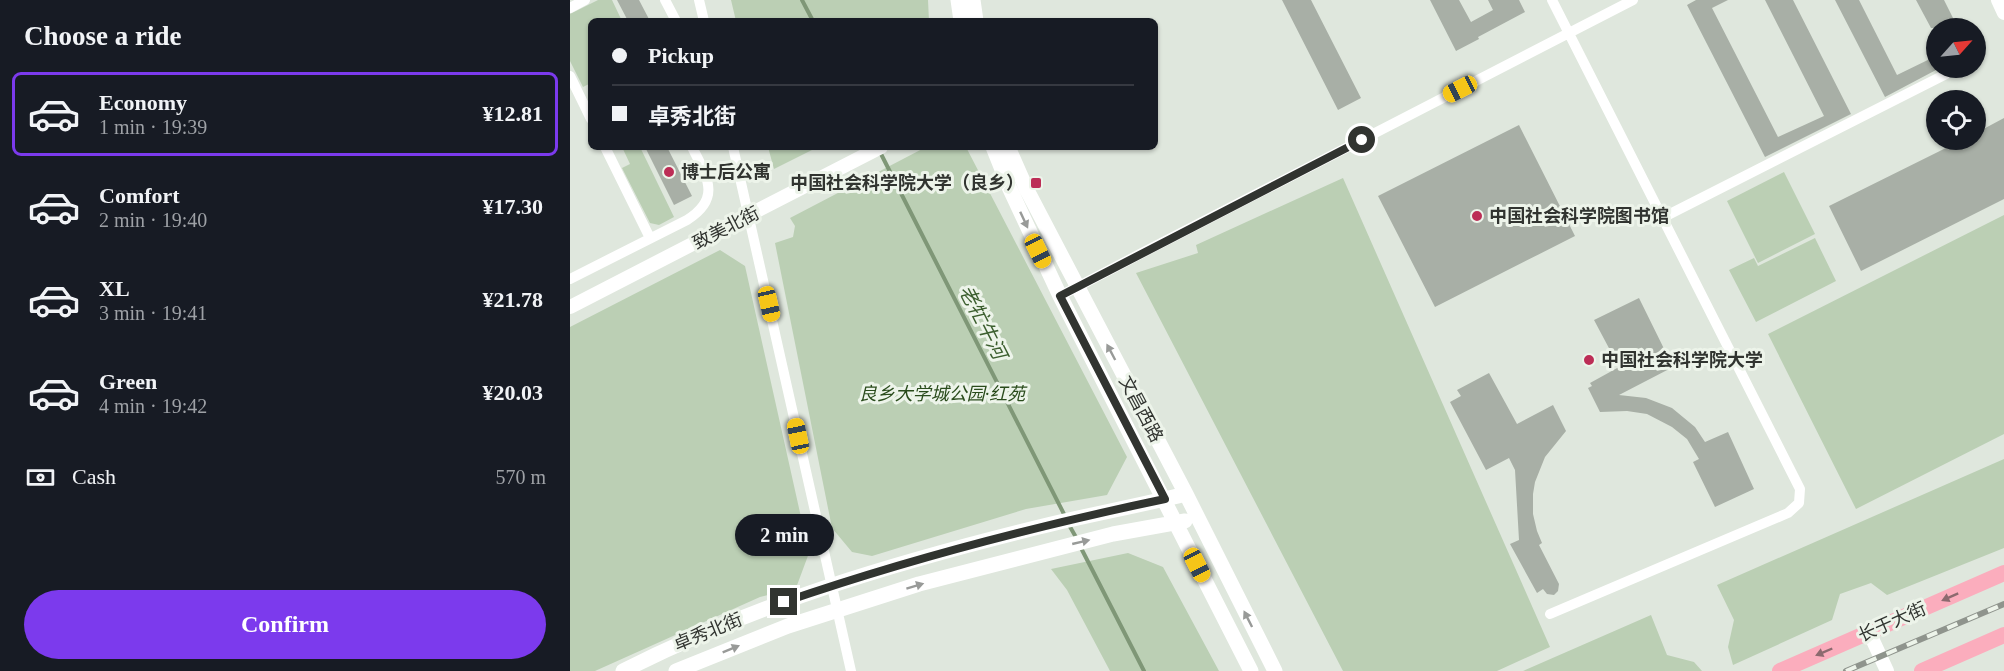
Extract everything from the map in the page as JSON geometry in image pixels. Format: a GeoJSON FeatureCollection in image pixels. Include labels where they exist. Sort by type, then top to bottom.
{"type":"FeatureCollection","features":[{"type":"Feature","properties":{"kind":"main road"},"geometry":{"type":"LineString","coordinates":[[958,0],[961,18]]}},
{"type":"Feature","properties":{"kind":"main road"},"geometry":{"type":"LineString","coordinates":[[973,0],[976,18]]}},
{"type":"Feature","properties":{"kind":"main road","name":"文昌西路"},"geometry":{"type":"LineString","coordinates":[[994,150],[1060,296],[1251,671]]}},
{"type":"Feature","properties":{"kind":"main road","name":"文昌西路"},"geometry":{"type":"LineString","coordinates":[[1009,150],[1027,189],[1186,494],[1275,671]]}},
{"type":"Feature","properties":{"kind":"main road","name":"卓秀北街"},"geometry":{"type":"LineString","coordinates":[[623,671],[677,643],[832,586],[1038,527],[1186,494]]}},
{"type":"Feature","properties":{"kind":"main road","name":"卓秀北街"},"geometry":{"type":"LineString","coordinates":[[676,671],[788,626],[919,584],[1113,534],[1198,519]]}},
{"type":"Feature","properties":{"kind":"main road","name":"长于大街"},"geometry":{"type":"LineString","coordinates":[[1780,671],[2004,573]]}},
{"type":"Feature","properties":{"kind":"main road"},"geometry":{"type":"LineString","coordinates":[[1922,671],[2004,635]]}},
{"type":"Feature","properties":{"kind":"street"},"geometry":{"type":"LineString","coordinates":[[570,8],[585,0]]}},
{"type":"Feature","properties":{"kind":"street"},"geometry":{"type":"LineString","coordinates":[[665,0],[674,18]]}},
{"type":"Feature","properties":{"kind":"street"},"geometry":{"type":"LineString","coordinates":[[699,0],[703,18]]}},
{"type":"Feature","properties":{"kind":"street"},"geometry":{"type":"LineString","coordinates":[[1550,614],[1788,513],[1799,503],[1800,489],[1552,0]]}},
{"type":"Feature","properties":{"kind":"street"},"geometry":{"type":"LineString","coordinates":[[1060,296],[1633,0]]}},
{"type":"Feature","properties":{"kind":"street"},"geometry":{"type":"LineString","coordinates":[[1998,0],[2004,12]]}},
{"type":"Feature","properties":{"kind":"street"},"geometry":{"type":"LineString","coordinates":[[570,76],[588,113]]}},
{"type":"Feature","properties":{"kind":"street"},"geometry":{"type":"LineString","coordinates":[[1662,218],[1938,78]]}},
{"type":"Feature","properties":{"kind":"street"},"geometry":{"type":"LineString","coordinates":[[606,150],[650,238]]}},
{"type":"Feature","properties":{"kind":"street"},"geometry":{"type":"LineString","coordinates":[[570,279],[687,220],[704,207],[708,199],[710,184],[693,150]]}},
{"type":"Feature","properties":{"kind":"street"},"geometry":{"type":"LineString","coordinates":[[734,150],[851,671]]}},
{"type":"Feature","properties":{"kind":"street","name":"致美北街"},"geometry":{"type":"LineString","coordinates":[[570,307],[875,150]]}},
{"type":"Feature","properties":{"kind":"street"},"geometry":{"type":"LineString","coordinates":[[1869,633],[1887,671]]}},
{"type":"Feature","properties":{"kind":"green space"},"geometry":{"type":"Polygon","coordinates":[[[598,0],[612,0],[621,18],[588,18],[588,84],[583,87],[570,61],[570,14],[598,0]]]}},
{"type":"Feature","properties":{"kind":"green space"},"geometry":{"type":"Polygon","coordinates":[[[731,0],[928,0],[929,18],[735,18],[731,0]]]}},
{"type":"Feature","properties":{"kind":"green space"},"geometry":{"type":"Polygon","coordinates":[[[623,150],[641,150],[674,217],[659,225],[650,223],[622,168],[630,164],[623,150]]]}},
{"type":"Feature","properties":{"kind":"green space"},"geometry":{"type":"Polygon","coordinates":[[[769,150],[812,150],[774,169],[769,150]]]}},
{"type":"Feature","properties":{"kind":"green space","name":"良乡大学城公园·红苑"},"geometry":{"type":"Polygon","coordinates":[[[920,150],[968,150],[1127,457],[1107,495],[1026,509],[872,556],[852,552],[832,528],[775,243],[793,237],[795,226],[790,218],[920,150]]]}},
{"type":"Feature","properties":{"kind":"green space"},"geometry":{"type":"Polygon","coordinates":[[[1784,172],[1815,234],[1758,263],[1727,201],[1784,172]]]}},
{"type":"Feature","properties":{"kind":"green space"},"geometry":{"type":"Polygon","coordinates":[[[1343,178],[1550,647],[1497,671],[1343,671],[1136,273],[1198,253],[1196,245],[1343,178]]]}},
{"type":"Feature","properties":{"kind":"green space"},"geometry":{"type":"Polygon","coordinates":[[[2004,215],[2004,434],[1856,509],[1768,334],[2004,215]]]}},
{"type":"Feature","properties":{"kind":"green space"},"geometry":{"type":"Polygon","coordinates":[[[1815,238],[1836,281],[1756,322],[1729,270],[1754,258],[1758,266],[1815,238]]]}},
{"type":"Feature","properties":{"kind":"green space"},"geometry":{"type":"Polygon","coordinates":[[[720,250],[745,266],[809,553],[796,588],[760,597],[595,671],[570,671],[570,327],[720,250]]]}},
{"type":"Feature","properties":{"kind":"green space"},"geometry":{"type":"Polygon","coordinates":[[[2004,459],[2004,548],[1887,595],[1871,583],[1840,594],[1832,620],[1733,665],[1728,647],[1734,620],[1717,585],[2004,459]]]}},
{"type":"Feature","properties":{"kind":"green space"},"geometry":{"type":"Polygon","coordinates":[[[1128,553],[1163,567],[1219,671],[1110,671],[1067,590],[1051,569],[1128,553]]]}},
{"type":"Feature","properties":{"kind":"green space"},"geometry":{"type":"Polygon","coordinates":[[[1651,615],[1667,655],[1694,662],[1702,671],[1523,671],[1651,615]]]}},
{"type":"Feature","properties":{"kind":"building"},"geometry":{"type":"Polygon","coordinates":[[[617,0],[639,0],[648,18],[626,18],[617,0]]]}},
{"type":"Feature","properties":{"kind":"building"},"geometry":{"type":"Polygon","coordinates":[[[1282,0],[1311,0],[1361,98],[1338,110],[1282,0]]]}},
{"type":"Feature","properties":{"kind":"building"},"geometry":{"type":"Polygon","coordinates":[[[1430,0],[1459,0],[1471,22],[1493,10],[1488,0],[1519,0],[1525,12],[1456,51],[1430,0]]]}},
{"type":"Feature","properties":{"kind":"building"},"geometry":{"type":"Polygon","coordinates":[[[1696,0],[1728,0],[1712,8],[1778,137],[1824,116],[1765,0],[1793,0],[1851,114],[1765,157],[1687,5],[1696,0]]]}},
{"type":"Feature","properties":{"kind":"building"},"geometry":{"type":"Polygon","coordinates":[[[1835,0],[1859,0],[1897,75],[1926,61],[1926,75],[1885,97],[1835,0]]]}},
{"type":"Feature","properties":{"kind":"building"},"geometry":{"type":"Polygon","coordinates":[[[1916,0],[1944,0],[1953,18],[1926,18],[1916,0]]]}},
{"type":"Feature","properties":{"kind":"building"},"geometry":{"type":"Polygon","coordinates":[[[2004,118],[2004,199],[1861,271],[1829,206],[1942,150],[1986,150],[1986,128],[2004,118]]]}},
{"type":"Feature","properties":{"kind":"building","name":"中国社会科学院图书馆"},"geometry":{"type":"Polygon","coordinates":[[[1519,125],[1575,236],[1435,307],[1378,196],[1519,125]]]}},
{"type":"Feature","properties":{"kind":"building","name":"博士后公寓"},"geometry":{"type":"Polygon","coordinates":[[[646,150],[669,150],[692,196],[674,205],[646,150]]]}},
{"type":"Feature","properties":{"kind":"building"},"geometry":{"type":"Polygon","coordinates":[[[1639,298],[1673,367],[1619,395],[1646,398],[1672,408],[1695,427],[1705,442],[1728,432],[1754,489],[1715,507],[1693,462],[1699,459],[1687,439],[1672,427],[1647,414],[1627,411],[1600,412],[1588,388],[1592,386],[1590,383],[1619,367],[1594,320],[1639,298]]]}},
{"type":"Feature","properties":{"kind":"building"},"geometry":{"type":"Polygon","coordinates":[[[1489,373],[1517,424],[1553,405],[1566,431],[1545,457],[1533,494],[1533,514],[1542,543],[1539,545],[1559,584],[1558,591],[1554,595],[1547,594],[1543,589],[1537,593],[1510,544],[1519,540],[1515,470],[1509,458],[1486,470],[1450,402],[1461,396],[1457,390],[1489,373]]]}},
{"type":"Feature","properties":{"kind":"waterway","name":"老牤牛河"},"geometry":{"type":"LineString","coordinates":[[802,0],[811,18]]}},
{"type":"Feature","properties":{"kind":"waterway","name":"老牤牛河"},"geometry":{"type":"LineString","coordinates":[[879,150],[1066,518]]}},
{"type":"Feature","properties":{"kind":"waterway","name":"老牤牛河"},"geometry":{"type":"LineString","coordinates":[[1069,525],[1077,539]]}},
{"type":"Feature","properties":{"kind":"waterway","name":"老牤牛河"},"geometry":{"type":"LineString","coordinates":[[1080,546],[1144,671]]}},
{"type":"Feature","properties":{"kind":"railway"},"geometry":{"type":"LineString","coordinates":[[1846,671],[2004,604]]}},
{"type":"Feature","properties":{"kind":"place","name":"博士后公寓"},"geometry":{"type":"Point","coordinates":[669,172]}},
{"type":"Feature","properties":{"kind":"place","name":"中国社会科学院大学（良乡）"},"geometry":{"type":"Point","coordinates":[1036,183]}},
{"type":"Feature","properties":{"kind":"place","name":"中国社会科学院图书馆"},"geometry":{"type":"Point","coordinates":[1477,216]}},
{"type":"Feature","properties":{"kind":"place","name":"中国社会科学院大学"},"geometry":{"type":"Point","coordinates":[1589,360]}},
{"type":"Feature","properties":{"kind":"route"},"geometry":{"type":"LineString","coordinates":[[784,602],[859,577],[1038,527],[1165,499],[1060,296],[1362,140]]}}]}
